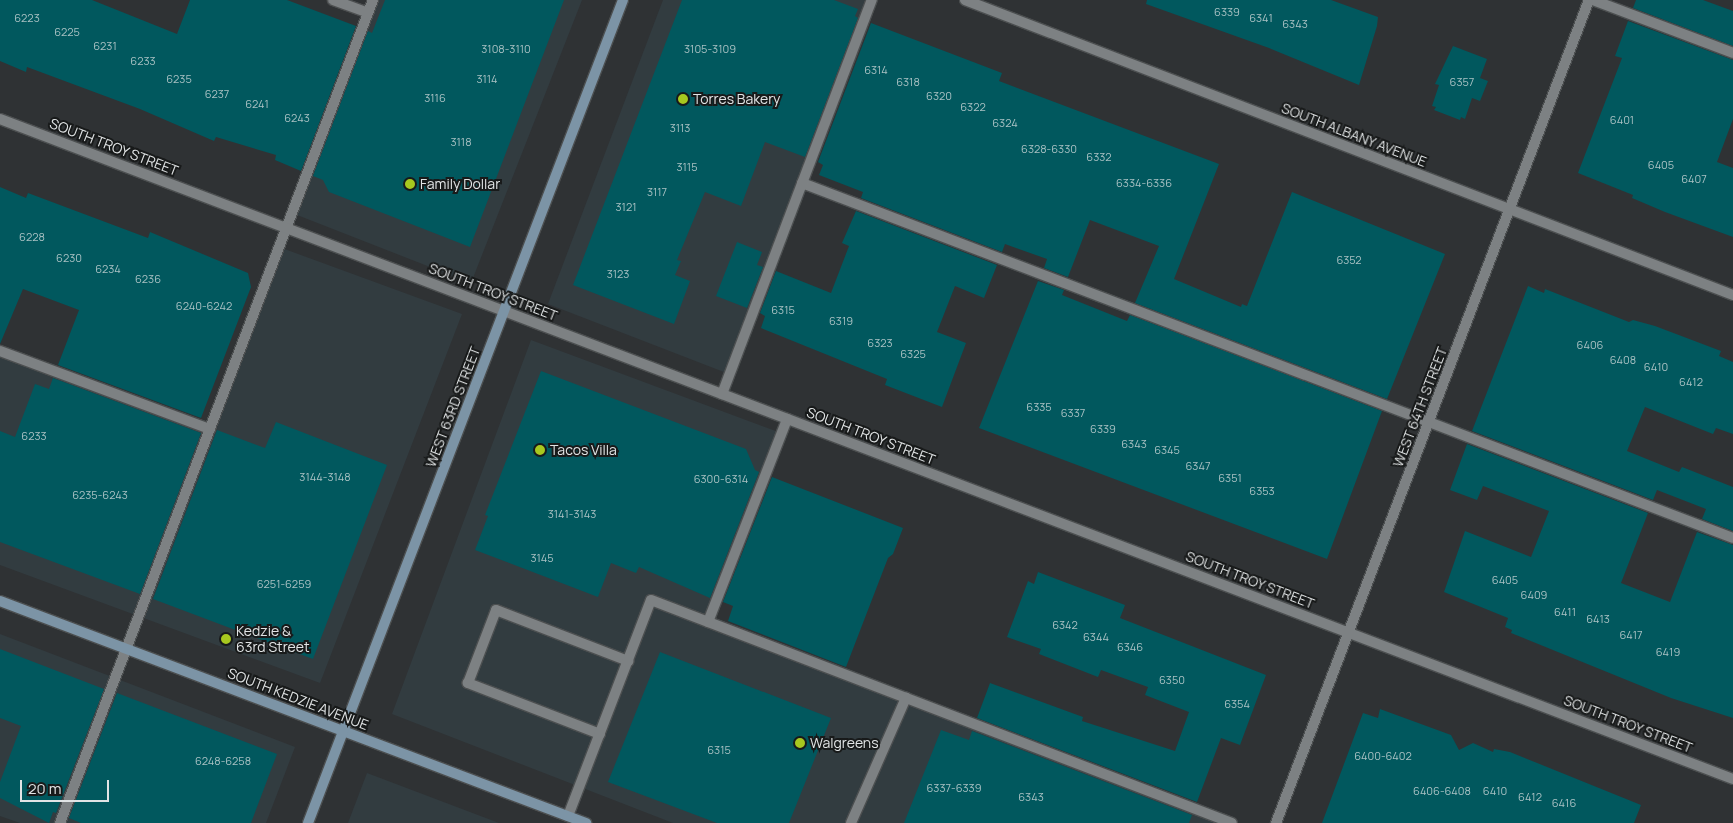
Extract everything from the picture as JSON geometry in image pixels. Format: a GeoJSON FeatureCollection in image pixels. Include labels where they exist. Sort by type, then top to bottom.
{"type":"FeatureCollection","features":[{"type":"Feature","properties":{"kind":"main road","name":"WEST 63RD STREET"},"geometry":{"type":"LineString","coordinates":[[308,823],[623,0]]}},
{"type":"Feature","properties":{"kind":"main road","name":"SOUTH KEDZIE AVENUE"},"geometry":{"type":"LineString","coordinates":[[0,601],[584,823]]}},
{"type":"Feature","properties":{"kind":"street"},"geometry":{"type":"LineString","coordinates":[[333,0],[368,13]]}},
{"type":"Feature","properties":{"kind":"street"},"geometry":{"type":"LineString","coordinates":[[60,823],[373,0]]}},
{"type":"Feature","properties":{"kind":"street"},"geometry":{"type":"LineString","coordinates":[[722,394],[872,0]]}},
{"type":"Feature","properties":{"kind":"street","name":"SOUTH ALBANY AVENUE"},"geometry":{"type":"LineString","coordinates":[[964,0],[1733,295]]}},
{"type":"Feature","properties":{"kind":"street"},"geometry":{"type":"LineString","coordinates":[[1591,0],[1733,54]]}},
{"type":"Feature","properties":{"kind":"street","name":"WEST 64TH STREET"},"geometry":{"type":"LineString","coordinates":[[1276,823],[1591,0]]}},
{"type":"Feature","properties":{"kind":"street","name":"SOUTH TROY STREET"},"geometry":{"type":"LineString","coordinates":[[0,119],[1733,779]]}},
{"type":"Feature","properties":{"kind":"street"},"geometry":{"type":"LineString","coordinates":[[802,183],[1733,538]]}},
{"type":"Feature","properties":{"kind":"street"},"geometry":{"type":"LineString","coordinates":[[0,351],[210,429]]}},
{"type":"Feature","properties":{"kind":"street"},"geometry":{"type":"LineString","coordinates":[[708,622],[787,419]]}},
{"type":"Feature","properties":{"kind":"street"},"geometry":{"type":"LineString","coordinates":[[568,816],[651,600],[1232,823]]}},
{"type":"Feature","properties":{"kind":"street"},"geometry":{"type":"LineString","coordinates":[[600,734],[468,684],[496,610],[628,661]]}},
{"type":"Feature","properties":{"kind":"street"},"geometry":{"type":"LineString","coordinates":[[851,823],[906,698]]}},
{"type":"Feature","properties":{"kind":"shaded area"},"geometry":{"type":"Polygon","coordinates":[[[373,0],[582,0],[471,283],[292,213],[373,0]]]}},
{"type":"Feature","properties":{"kind":"shaded area"},"geometry":{"type":"Polygon","coordinates":[[[663,0],[872,0],[729,374],[548,304],[663,0]]]}},
{"type":"Feature","properties":{"kind":"shaded area"},"geometry":{"type":"Polygon","coordinates":[[[279,247],[462,314],[320,683],[0,565],[0,351],[209,429],[279,247]]]}},
{"type":"Feature","properties":{"kind":"shaded area"},"geometry":{"type":"Polygon","coordinates":[[[531,340],[781,433],[708,622],[1232,823],[673,823],[392,714],[531,340]]]}},
{"type":"Feature","properties":{"kind":"shaded area"},"geometry":{"type":"Polygon","coordinates":[[[0,634],[295,747],[266,823],[20,823],[0,816],[0,634]]]}},
{"type":"Feature","properties":{"kind":"shaded area"},"geometry":{"type":"Polygon","coordinates":[[[367,773],[499,823],[348,823],[367,773]]]}},
{"type":"Feature","properties":{"kind":"building"},"geometry":{"type":"Polygon","coordinates":[[[0,0],[92,0],[177,34],[190,0],[287,0],[356,26],[301,171],[275,160],[276,155],[216,137],[214,141],[140,109],[27,67],[26,72],[0,61],[0,0]]]}},
{"type":"Feature","properties":{"kind":"building"},"geometry":{"type":"Polygon","coordinates":[[[385,0],[564,0],[470,247],[329,192],[323,180],[313,176],[368,31],[372,33],[385,0]]]}},
{"type":"Feature","properties":{"kind":"building"},"geometry":{"type":"Polygon","coordinates":[[[682,0],[834,0],[858,9],[855,16],[858,18],[805,157],[765,142],[741,206],[705,192],[677,260],[681,261],[675,275],[690,281],[674,324],[573,285],[682,0]]]}},
{"type":"Feature","properties":{"kind":"building"},"geometry":{"type":"Polygon","coordinates":[[[1147,0],[1331,0],[1378,17],[1359,85],[1269,48],[1146,4],[1147,0]]]}},
{"type":"Feature","properties":{"kind":"building"},"geometry":{"type":"Polygon","coordinates":[[[1636,0],[1703,0],[1733,11],[1733,46],[1633,8],[1636,0]]]}},
{"type":"Feature","properties":{"kind":"building"},"geometry":{"type":"Polygon","coordinates":[[[1628,21],[1733,60],[1733,119],[1717,162],[1733,168],[1733,237],[1665,212],[1632,198],[1633,195],[1578,173],[1622,58],[1615,56],[1628,21]]]}},
{"type":"Feature","properties":{"kind":"building"},"geometry":{"type":"Polygon","coordinates":[[[871,23],[1002,73],[999,81],[1219,164],[1174,279],[1241,307],[1242,304],[1247,306],[1292,192],[1445,254],[1387,399],[1135,303],[1159,246],[1090,220],[1068,277],[1044,268],[1047,259],[1005,244],[1002,252],[861,198],[863,192],[819,175],[823,165],[818,162],[871,23]]]}},
{"type":"Feature","properties":{"kind":"building"},"geometry":{"type":"Polygon","coordinates":[[[1453,46],[1487,59],[1480,78],[1488,81],[1480,101],[1472,98],[1465,119],[1461,117],[1460,120],[1434,110],[1436,107],[1432,106],[1439,85],[1435,84],[1453,46]]]}},
{"type":"Feature","properties":{"kind":"building"},"geometry":{"type":"Polygon","coordinates":[[[0,187],[26,198],[28,193],[148,238],[150,232],[248,273],[251,287],[201,418],[58,365],[79,310],[23,289],[0,344],[0,187]]]}},
{"type":"Feature","properties":{"kind":"building"},"geometry":{"type":"Polygon","coordinates":[[[856,211],[997,265],[984,298],[955,286],[937,332],[966,343],[942,407],[885,385],[887,379],[761,328],[765,316],[760,313],[776,271],[831,293],[849,246],[842,243],[856,211]]]}},
{"type":"Feature","properties":{"kind":"building"},"geometry":{"type":"Polygon","coordinates":[[[737,242],[762,252],[757,265],[763,267],[747,308],[716,296],[737,242]]]}},
{"type":"Feature","properties":{"kind":"building"},"geometry":{"type":"Polygon","coordinates":[[[1038,281],[1064,290],[1062,295],[1127,321],[1130,315],[1382,411],[1327,559],[979,428],[1038,281]]]}},
{"type":"Feature","properties":{"kind":"building"},"geometry":{"type":"Polygon","coordinates":[[[1528,286],[1544,293],[1545,289],[1629,322],[1633,320],[1655,326],[1721,351],[1719,356],[1733,362],[1733,434],[1716,428],[1713,434],[1645,407],[1627,451],[1679,472],[1682,467],[1733,487],[1733,531],[1702,519],[1706,509],[1657,490],[1653,500],[1472,431],[1528,286]]]}},
{"type":"Feature","properties":{"kind":"building"},"geometry":{"type":"Polygon","coordinates":[[[541,371],[746,449],[755,470],[759,472],[710,598],[639,567],[636,573],[611,563],[598,597],[475,550],[488,516],[485,515],[541,371]]]}},
{"type":"Feature","properties":{"kind":"building"},"geometry":{"type":"Polygon","coordinates":[[[53,378],[201,433],[140,594],[0,542],[0,431],[15,437],[35,384],[49,389],[53,378]]]}},
{"type":"Feature","properties":{"kind":"building"},"geometry":{"type":"Polygon","coordinates":[[[276,422],[387,465],[313,659],[153,599],[217,430],[265,448],[276,422]]]}},
{"type":"Feature","properties":{"kind":"building"},"geometry":{"type":"Polygon","coordinates":[[[1467,444],[1648,513],[1621,583],[1670,602],[1697,532],[1733,545],[1733,718],[1671,698],[1511,633],[1512,630],[1505,627],[1508,618],[1444,592],[1465,531],[1531,557],[1549,511],[1483,486],[1477,500],[1450,490],[1467,444]]]}},
{"type":"Feature","properties":{"kind":"building"},"geometry":{"type":"Polygon","coordinates":[[[772,477],[903,528],[893,554],[888,558],[846,667],[728,621],[733,606],[723,602],[772,477]]]}},
{"type":"Feature","properties":{"kind":"building"},"geometry":{"type":"Polygon","coordinates":[[[1038,572],[1125,605],[1120,618],[1266,675],[1240,745],[1221,738],[1197,802],[977,718],[990,683],[1083,717],[1082,721],[1175,751],[1189,712],[1145,695],[1148,687],[1101,670],[1098,677],[1039,654],[1041,649],[1007,637],[1028,581],[1034,584],[1038,572]]]}},
{"type":"Feature","properties":{"kind":"building"},"geometry":{"type":"Polygon","coordinates":[[[0,649],[104,689],[56,813],[53,812],[49,823],[0,798],[0,782],[21,726],[0,718],[0,649]]]}},
{"type":"Feature","properties":{"kind":"building","name":"Walgreens"},"geometry":{"type":"Polygon","coordinates":[[[660,652],[831,718],[789,823],[717,823],[608,782],[660,652]]]}},
{"type":"Feature","properties":{"kind":"building"},"geometry":{"type":"Polygon","coordinates":[[[117,693],[277,754],[251,823],[81,823],[69,818],[117,693]]]}},
{"type":"Feature","properties":{"kind":"building"},"geometry":{"type":"Polygon","coordinates":[[[1380,709],[1451,735],[1459,750],[1473,743],[1493,752],[1494,749],[1510,752],[1641,805],[1634,823],[1322,823],[1363,713],[1378,718],[1380,709]]]}},
{"type":"Feature","properties":{"kind":"building"},"geometry":{"type":"Polygon","coordinates":[[[941,730],[969,740],[972,731],[1192,815],[1189,823],[904,823],[941,730]]]}},
{"type":"Feature","properties":{"kind":"place","name":"Torres Bakery"},"geometry":{"type":"Point","coordinates":[683,99]}},
{"type":"Feature","properties":{"kind":"place","name":"Family Dollar"},"geometry":{"type":"Point","coordinates":[410,184]}},
{"type":"Feature","properties":{"kind":"place","name":"Tacos Villa"},"geometry":{"type":"Point","coordinates":[540,450]}},
{"type":"Feature","properties":{"kind":"place","name":"Kedzie & 63rd Street"},"geometry":{"type":"Point","coordinates":[226,639]}},
{"type":"Feature","properties":{"kind":"place","name":"Walgreens"},"geometry":{"type":"Point","coordinates":[800,743]}}]}
